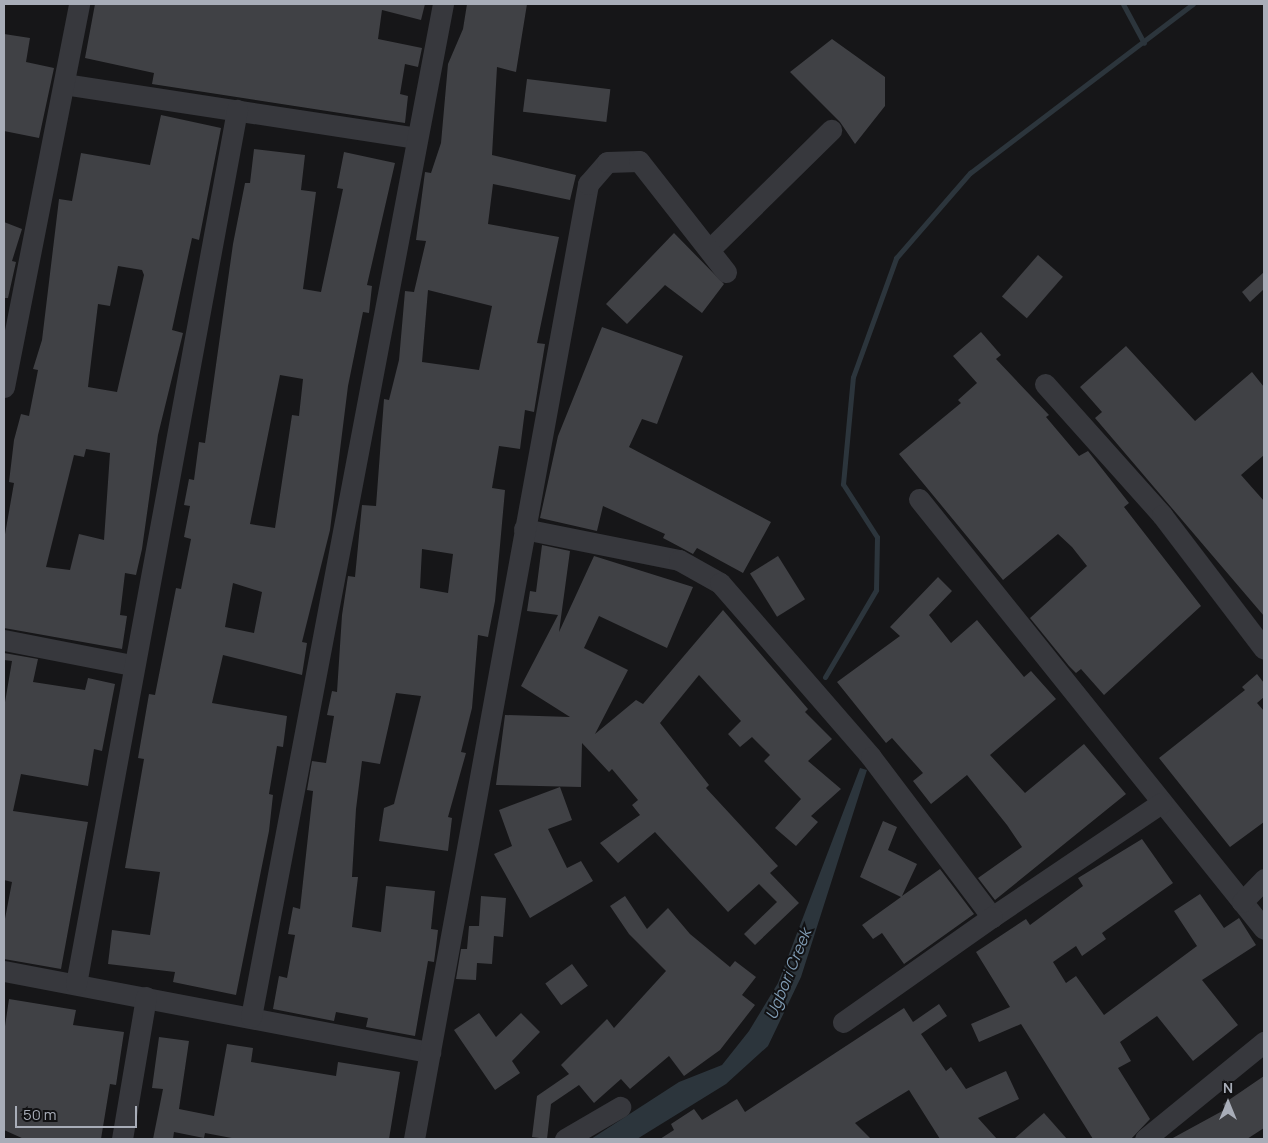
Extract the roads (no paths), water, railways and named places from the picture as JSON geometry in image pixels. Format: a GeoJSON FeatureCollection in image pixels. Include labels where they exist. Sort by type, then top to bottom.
{"type":"FeatureCollection","features":[{"type":"Feature","properties":{"kind":"street"},"geometry":{"type":"LineString","coordinates":[[4,387],[8,341],[64,84],[79,4]]}},
{"type":"Feature","properties":{"kind":"street"},"geometry":{"type":"LineString","coordinates":[[251,1017],[443,4]]}},
{"type":"Feature","properties":{"kind":"street"},"geometry":{"type":"LineString","coordinates":[[64,84],[417,138]]}},
{"type":"Feature","properties":{"kind":"street"},"geometry":{"type":"LineString","coordinates":[[76,984],[132,665],[237,110]]}},
{"type":"Feature","properties":{"kind":"street"},"geometry":{"type":"LineString","coordinates":[[710,249],[831,130]]}},
{"type":"Feature","properties":{"kind":"street"},"geometry":{"type":"LineString","coordinates":[[414,1139],[588,184],[607,162],[639,161],[710,249],[726,272]]}},
{"type":"Feature","properties":{"kind":"street"},"geometry":{"type":"LineString","coordinates":[[1045,384],[1162,515],[1264,649]]}},
{"type":"Feature","properties":{"kind":"street"},"geometry":{"type":"LineString","coordinates":[[919,499],[1264,929]]}},
{"type":"Feature","properties":{"kind":"street"},"geometry":{"type":"LineString","coordinates":[[524,529],[679,560],[720,583],[871,757],[992,917]]}},
{"type":"Feature","properties":{"kind":"street"},"geometry":{"type":"LineString","coordinates":[[4,640],[132,665]]}},
{"type":"Feature","properties":{"kind":"street"},"geometry":{"type":"LineString","coordinates":[[844,1022],[992,917],[1161,803]]}},
{"type":"Feature","properties":{"kind":"street"},"geometry":{"type":"LineString","coordinates":[[1242,902],[1264,879]]}},
{"type":"Feature","properties":{"kind":"street"},"geometry":{"type":"LineString","coordinates":[[4,971],[430,1052]]}},
{"type":"Feature","properties":{"kind":"street"},"geometry":{"type":"LineString","coordinates":[[122,1139],[146,997]]}},
{"type":"Feature","properties":{"kind":"street"},"geometry":{"type":"LineString","coordinates":[[1145,1139],[1264,1042]]}},
{"type":"Feature","properties":{"kind":"street"},"geometry":{"type":"LineString","coordinates":[[565,1139],[620,1107]]}},
{"type":"Feature","properties":{"kind":"water","name":"Ugbori Creek"},"geometry":{"type":"Polygon","coordinates":[[[860,768],[867,770],[801,977],[768,1046],[726,1084],[637,1139],[591,1139],[679,1082],[722,1065],[749,1031],[778,983],[860,768]]]}},
{"type":"Feature","properties":{"kind":"waterway"},"geometry":{"type":"LineString","coordinates":[[1123,4],[1144,43]]}},
{"type":"Feature","properties":{"kind":"waterway"},"geometry":{"type":"LineString","coordinates":[[825,677],[876,590],[877,537],[843,484],[853,377],[896,258],[970,173],[1193,4]]}}]}
